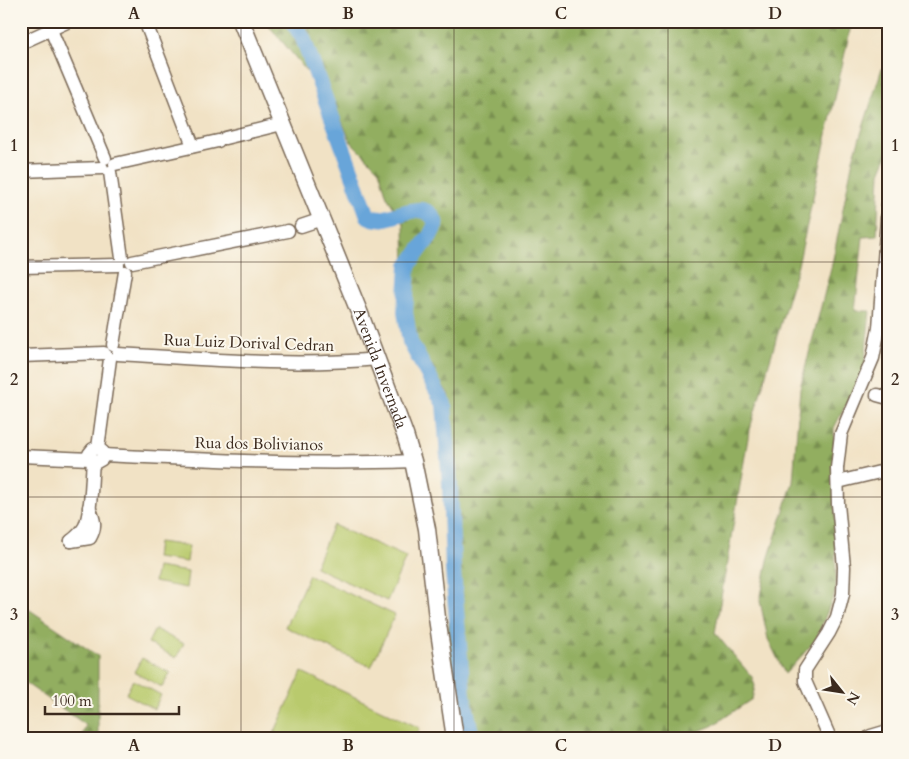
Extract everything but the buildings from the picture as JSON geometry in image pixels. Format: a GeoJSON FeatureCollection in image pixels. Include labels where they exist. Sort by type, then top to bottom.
{"type":"FeatureCollection","features":[{"type":"Feature","properties":{"kind":"main road","name":"Avenida Invernada"},"geometry":{"type":"LineString","coordinates":[[241,21],[378,359],[406,435],[427,529],[437,618],[455,736]]}},
{"type":"Feature","properties":{"kind":"main road"},"geometry":{"type":"LineString","coordinates":[[871,738],[888,734]]}},
{"type":"Feature","properties":{"kind":"main road"},"geometry":{"type":"LineString","coordinates":[[884,738],[888,734]]}},
{"type":"Feature","properties":{"kind":"street"},"geometry":{"type":"LineString","coordinates":[[21,43],[69,21]]}},
{"type":"Feature","properties":{"kind":"street"},"geometry":{"type":"LineString","coordinates":[[145,21],[193,146]]}},
{"type":"Feature","properties":{"kind":"street"},"geometry":{"type":"LineString","coordinates":[[51,30],[108,165],[124,264],[89,507]]}},
{"type":"Feature","properties":{"kind":"street"},"geometry":{"type":"LineString","coordinates":[[21,171],[108,165],[221,140],[282,124]]}},
{"type":"Feature","properties":{"kind":"street"},"geometry":{"type":"LineString","coordinates":[[830,738],[804,679],[807,666],[829,633],[837,617],[843,594],[844,567],[838,482],[842,434],[873,358],[879,328],[888,205]]}},
{"type":"Feature","properties":{"kind":"street"},"geometry":{"type":"LineString","coordinates":[[301,226],[322,219]]}},
{"type":"Feature","properties":{"kind":"street"},"geometry":{"type":"LineString","coordinates":[[21,267],[124,264],[288,231]]}},
{"type":"Feature","properties":{"kind":"street","name":"Rua Luiz Dorival Cedran"},"geometry":{"type":"LineString","coordinates":[[21,356],[111,353],[236,362],[340,363],[378,359]]}},
{"type":"Feature","properties":{"kind":"street","name":"Rua dos Bolivianos"},"geometry":{"type":"LineString","coordinates":[[21,456],[96,456],[245,462],[371,463],[413,461]]}},
{"type":"Feature","properties":{"kind":"street"},"geometry":{"type":"LineString","coordinates":[[838,482],[888,470]]}},
{"type":"Feature","properties":{"kind":"green space"},"geometry":{"type":"Polygon","coordinates":[[[265,21],[852,21],[799,261],[749,432],[715,633],[752,677],[755,686],[752,699],[712,726],[681,738],[463,738],[450,671],[448,629],[451,612],[446,513],[453,426],[448,393],[406,338],[404,224],[387,197],[379,170],[351,142],[334,104],[265,21]]]}},
{"type":"Feature","properties":{"kind":"green space"},"geometry":{"type":"Polygon","coordinates":[[[882,68],[888,69],[888,154],[880,173],[877,236],[863,237],[855,311],[870,311],[864,370],[834,428],[836,590],[816,640],[785,674],[768,639],[760,601],[768,560],[793,482],[800,388],[832,264],[853,159],[882,68]]]}},
{"type":"Feature","properties":{"kind":"green space"},"geometry":{"type":"Polygon","coordinates":[[[333,525],[406,557],[387,601],[315,567],[333,525]]]}},
{"type":"Feature","properties":{"kind":"green space"},"geometry":{"type":"Polygon","coordinates":[[[158,542],[189,546],[187,562],[156,558],[158,542]]]}},
{"type":"Feature","properties":{"kind":"green space"},"geometry":{"type":"Polygon","coordinates":[[[157,567],[188,572],[186,588],[154,582],[157,567]]]}},
{"type":"Feature","properties":{"kind":"green space"},"geometry":{"type":"Polygon","coordinates":[[[309,575],[395,615],[371,667],[285,627],[309,575]]]}},
{"type":"Feature","properties":{"kind":"green space"},"geometry":{"type":"Polygon","coordinates":[[[21,604],[98,656],[98,738],[81,738],[86,725],[21,680],[21,604]]]}},
{"type":"Feature","properties":{"kind":"green space"},"geometry":{"type":"Polygon","coordinates":[[[155,629],[184,644],[176,658],[148,643],[155,629]]]}},
{"type":"Feature","properties":{"kind":"green space"},"geometry":{"type":"Polygon","coordinates":[[[142,658],[170,673],[162,687],[134,672],[142,658]]]}},
{"type":"Feature","properties":{"kind":"green space"},"geometry":{"type":"Polygon","coordinates":[[[302,672],[420,728],[415,738],[272,738],[302,672]]]}},
{"type":"Feature","properties":{"kind":"green space"},"geometry":{"type":"Polygon","coordinates":[[[133,680],[161,695],[154,709],[126,694],[133,680]]]}},
{"type":"Feature","properties":{"kind":"waterway"},"geometry":{"type":"LineString","coordinates":[[292,21],[303,38],[368,216],[380,219],[420,210],[432,216],[436,224],[430,236],[408,266],[405,312],[410,342],[444,404],[450,484],[453,570],[463,695],[472,738]]}}]}
